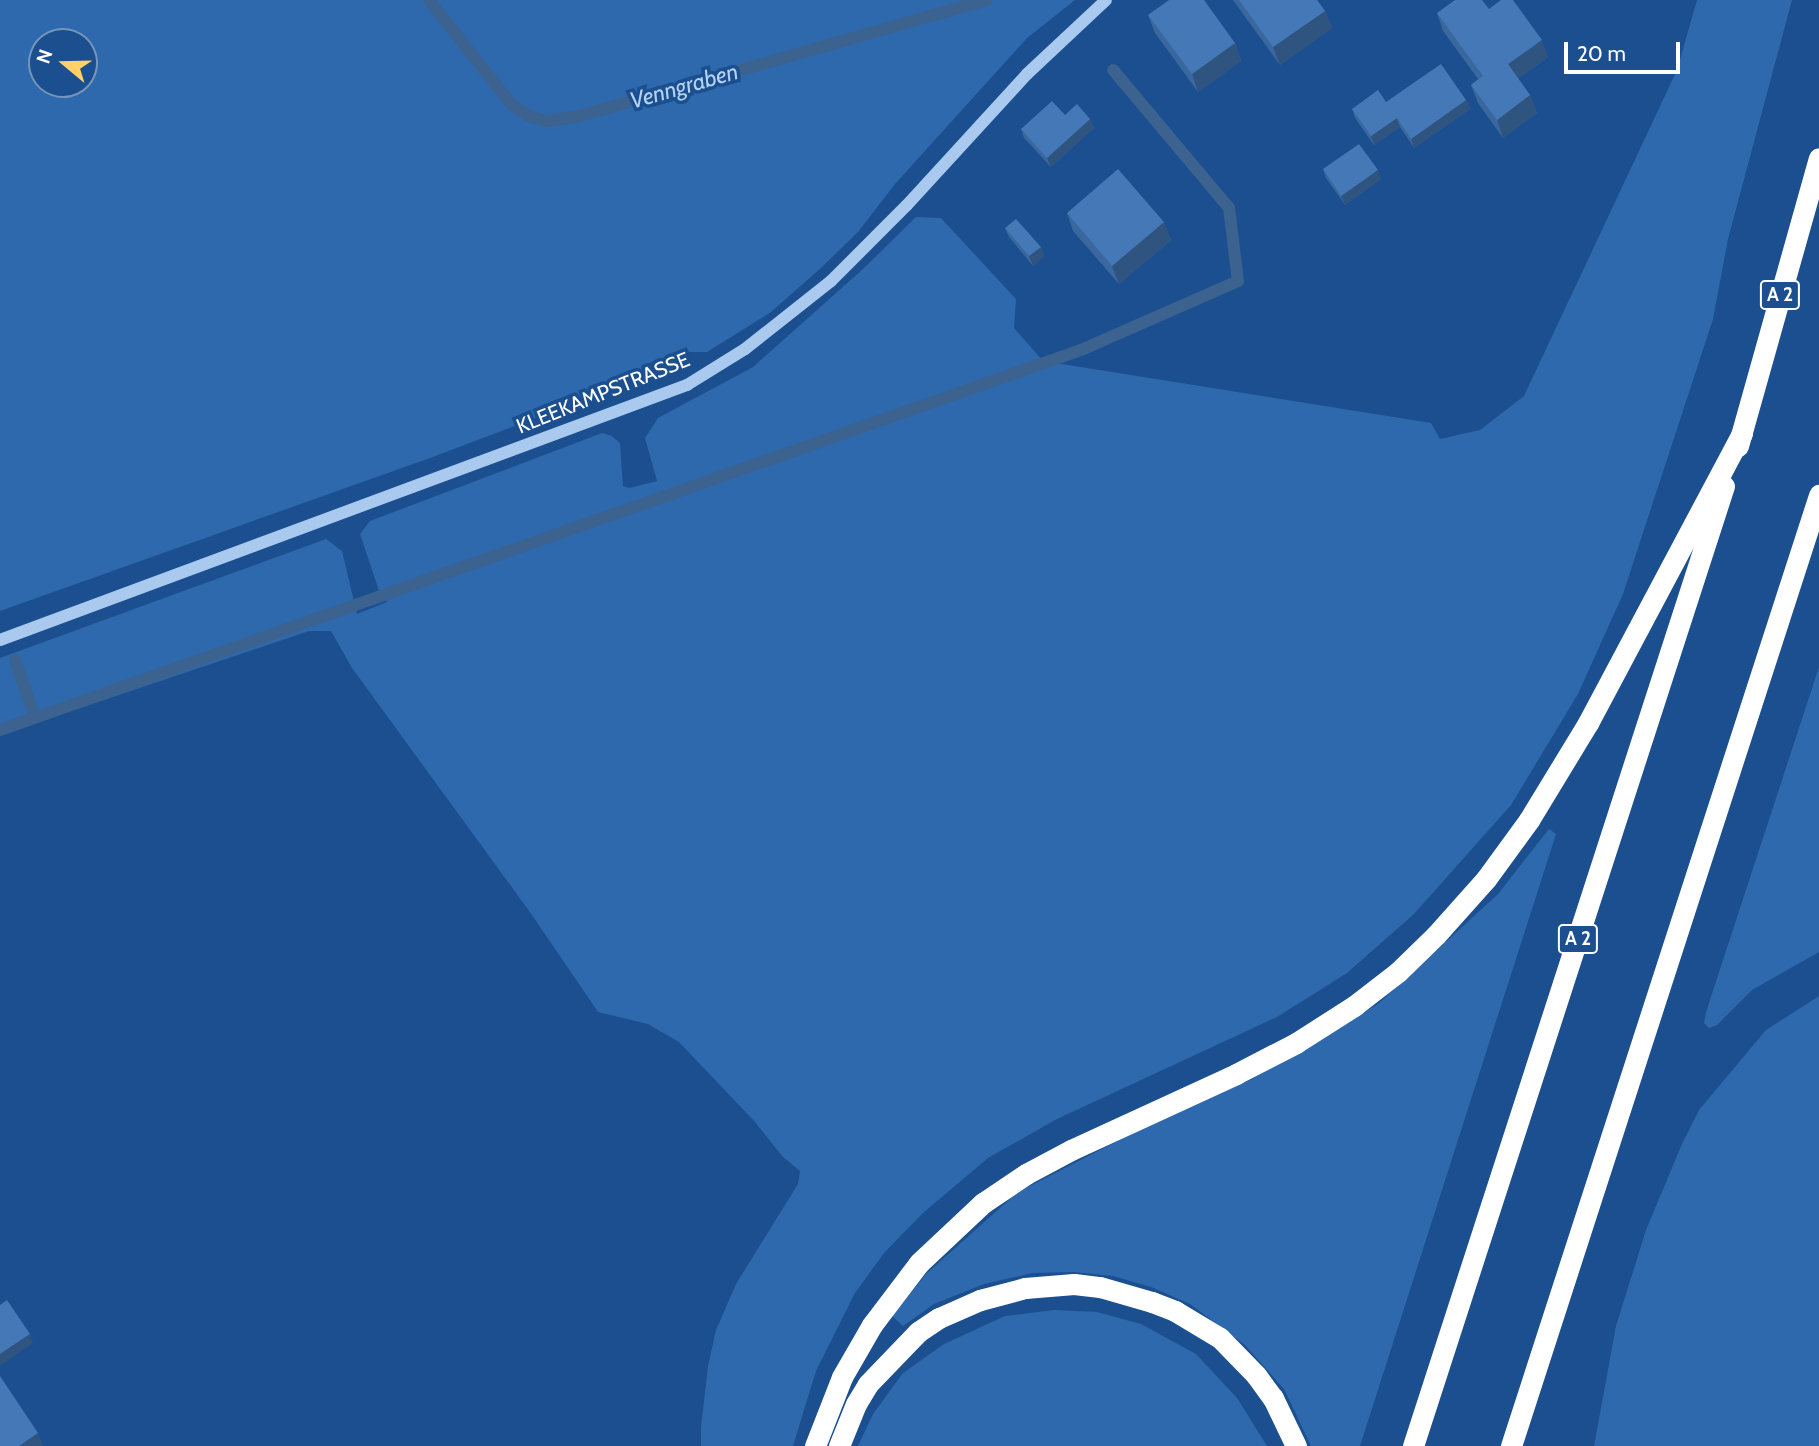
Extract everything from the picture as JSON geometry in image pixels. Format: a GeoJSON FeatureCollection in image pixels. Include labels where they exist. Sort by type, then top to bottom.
{"type":"FeatureCollection","features":[{"type":"Feature","properties":{"kind":"highway","name":"A 2"},"geometry":{"type":"LineString","coordinates":[[1413,1446],[1742,433],[1819,158]]}},
{"type":"Feature","properties":{"kind":"highway"},"geometry":{"type":"LineString","coordinates":[[815,1446],[842,1377],[879,1314],[919,1263],[984,1203],[1071,1150],[1236,1074],[1296,1043],[1365,998],[1398,972],[1436,935],[1486,879],[1529,820],[1581,734],[1742,433]]}},
{"type":"Feature","properties":{"kind":"highway"},"geometry":{"type":"LineString","coordinates":[[1511,1446],[1819,495]]}},
{"type":"Feature","properties":{"kind":"highway"},"geometry":{"type":"LineString","coordinates":[[839,1446],[856,1404],[868,1384],[918,1332],[939,1318],[980,1300],[1025,1288],[1074,1284],[1100,1287],[1152,1301],[1175,1311],[1220,1338],[1273,1398],[1296,1446]]}},
{"type":"Feature","properties":{"kind":"street","name":"KLEEKAMPSTRASSE"},"geometry":{"type":"LineString","coordinates":[[0,640],[687,385],[745,349],[831,281],[907,205],[1027,75],[1106,0]]}},
{"type":"Feature","properties":{"kind":"shaded area"},"geometry":{"type":"Polygon","coordinates":[[[0,0],[1075,0],[1027,38],[895,184],[858,232],[771,312],[707,352],[690,352],[649,363],[642,378],[430,458],[0,611],[0,0]]]}},
{"type":"Feature","properties":{"kind":"shaded area"},"geometry":{"type":"Polygon","coordinates":[[[1697,0],[1792,0],[1728,239],[1713,319],[1623,594],[1578,694],[1511,805],[1414,914],[1347,973],[1277,1017],[1057,1119],[988,1158],[923,1213],[884,1253],[855,1293],[816,1371],[793,1446],[701,1446],[701,1427],[708,1366],[716,1330],[736,1284],[798,1184],[800,1171],[782,1156],[755,1122],[679,1042],[648,1024],[598,1012],[532,915],[352,668],[331,631],[309,631],[0,735],[0,658],[326,539],[342,551],[357,614],[387,602],[379,591],[360,534],[370,521],[602,433],[612,436],[620,443],[623,486],[629,488],[657,481],[645,438],[658,418],[753,367],[863,269],[916,217],[941,218],[1016,299],[1014,328],[1043,361],[1431,423],[1440,439],[1480,430],[1524,396],[1677,70],[1697,0]]]}},
{"type":"Feature","properties":{"kind":"shaded area"},"geometry":{"type":"Polygon","coordinates":[[[1819,667],[1819,952],[1752,990],[1717,1025],[1709,1028],[1704,1023],[1706,1012],[1819,667]]]}},
{"type":"Feature","properties":{"kind":"shaded area"},"geometry":{"type":"Polygon","coordinates":[[[1549,829],[1556,834],[1360,1446],[1311,1446],[1284,1389],[1245,1345],[1190,1304],[1151,1287],[1113,1276],[1074,1272],[1033,1273],[984,1284],[934,1304],[903,1326],[892,1316],[926,1274],[1018,1192],[1149,1125],[1250,1080],[1378,1004],[1498,894],[1549,829]]]}},
{"type":"Feature","properties":{"kind":"shaded area"},"geometry":{"type":"Polygon","coordinates":[[[1819,996],[1819,1446],[1594,1446],[1616,1326],[1646,1230],[1699,1110],[1766,1030],[1819,996]]]}},
{"type":"Feature","properties":{"kind":"shaded area"},"geometry":{"type":"Polygon","coordinates":[[[1054,1310],[1097,1312],[1141,1324],[1196,1354],[1237,1398],[1267,1446],[858,1446],[873,1414],[903,1373],[944,1344],[1005,1316],[1054,1310]]]}},
{"type":"Feature","properties":{"kind":"building"},"geometry":{"type":"Polygon","coordinates":[[[1169,0],[1204,0],[1235,43],[1192,74],[1148,15],[1169,0]]]}},
{"type":"Feature","properties":{"kind":"building"},"geometry":{"type":"Polygon","coordinates":[[[1239,0],[1317,0],[1325,11],[1273,47],[1239,0]]]}},
{"type":"Feature","properties":{"kind":"building"},"geometry":{"type":"Polygon","coordinates":[[[1455,0],[1482,0],[1489,9],[1501,0],[1513,0],[1542,40],[1508,64],[1530,95],[1497,120],[1471,85],[1483,76],[1437,13],[1455,0]]]}},
{"type":"Feature","properties":{"kind":"building"},"geometry":{"type":"Polygon","coordinates":[[[1441,64],[1466,100],[1411,139],[1397,118],[1371,136],[1352,109],[1378,90],[1386,102],[1441,64]]]}},
{"type":"Feature","properties":{"kind":"building"},"geometry":{"type":"Polygon","coordinates":[[[1052,101],[1065,115],[1077,104],[1090,119],[1047,158],[1021,129],[1052,101]]]}},
{"type":"Feature","properties":{"kind":"building"},"geometry":{"type":"Polygon","coordinates":[[[1359,144],[1378,170],[1341,196],[1323,169],[1359,144]]]}},
{"type":"Feature","properties":{"kind":"building"},"geometry":{"type":"Polygon","coordinates":[[[1118,169],[1164,222],[1112,266],[1067,213],[1118,169]]]}},
{"type":"Feature","properties":{"kind":"building"},"geometry":{"type":"Polygon","coordinates":[[[1016,219],[1041,247],[1029,256],[1005,228],[1016,219]]]}},
{"type":"Feature","properties":{"kind":"building"},"geometry":{"type":"Polygon","coordinates":[[[7,1300],[30,1334],[0,1354],[0,1305],[7,1300]]]}},
{"type":"Feature","properties":{"kind":"building"},"geometry":{"type":"Polygon","coordinates":[[[0,1376],[38,1433],[19,1446],[0,1446],[0,1376]]]}},
{"type":"Feature","properties":{"kind":"waterway","name":"Venngraben"},"geometry":{"type":"LineString","coordinates":[[429,0],[511,104],[529,116],[547,121],[576,117],[987,0]]}},
{"type":"Feature","properties":{"kind":"waterway"},"geometry":{"type":"LineString","coordinates":[[0,730],[1081,350],[1238,281],[1229,208],[1113,70]]}},
{"type":"Feature","properties":{"kind":"waterway"},"geometry":{"type":"LineString","coordinates":[[15,660],[35,717]]}}]}
